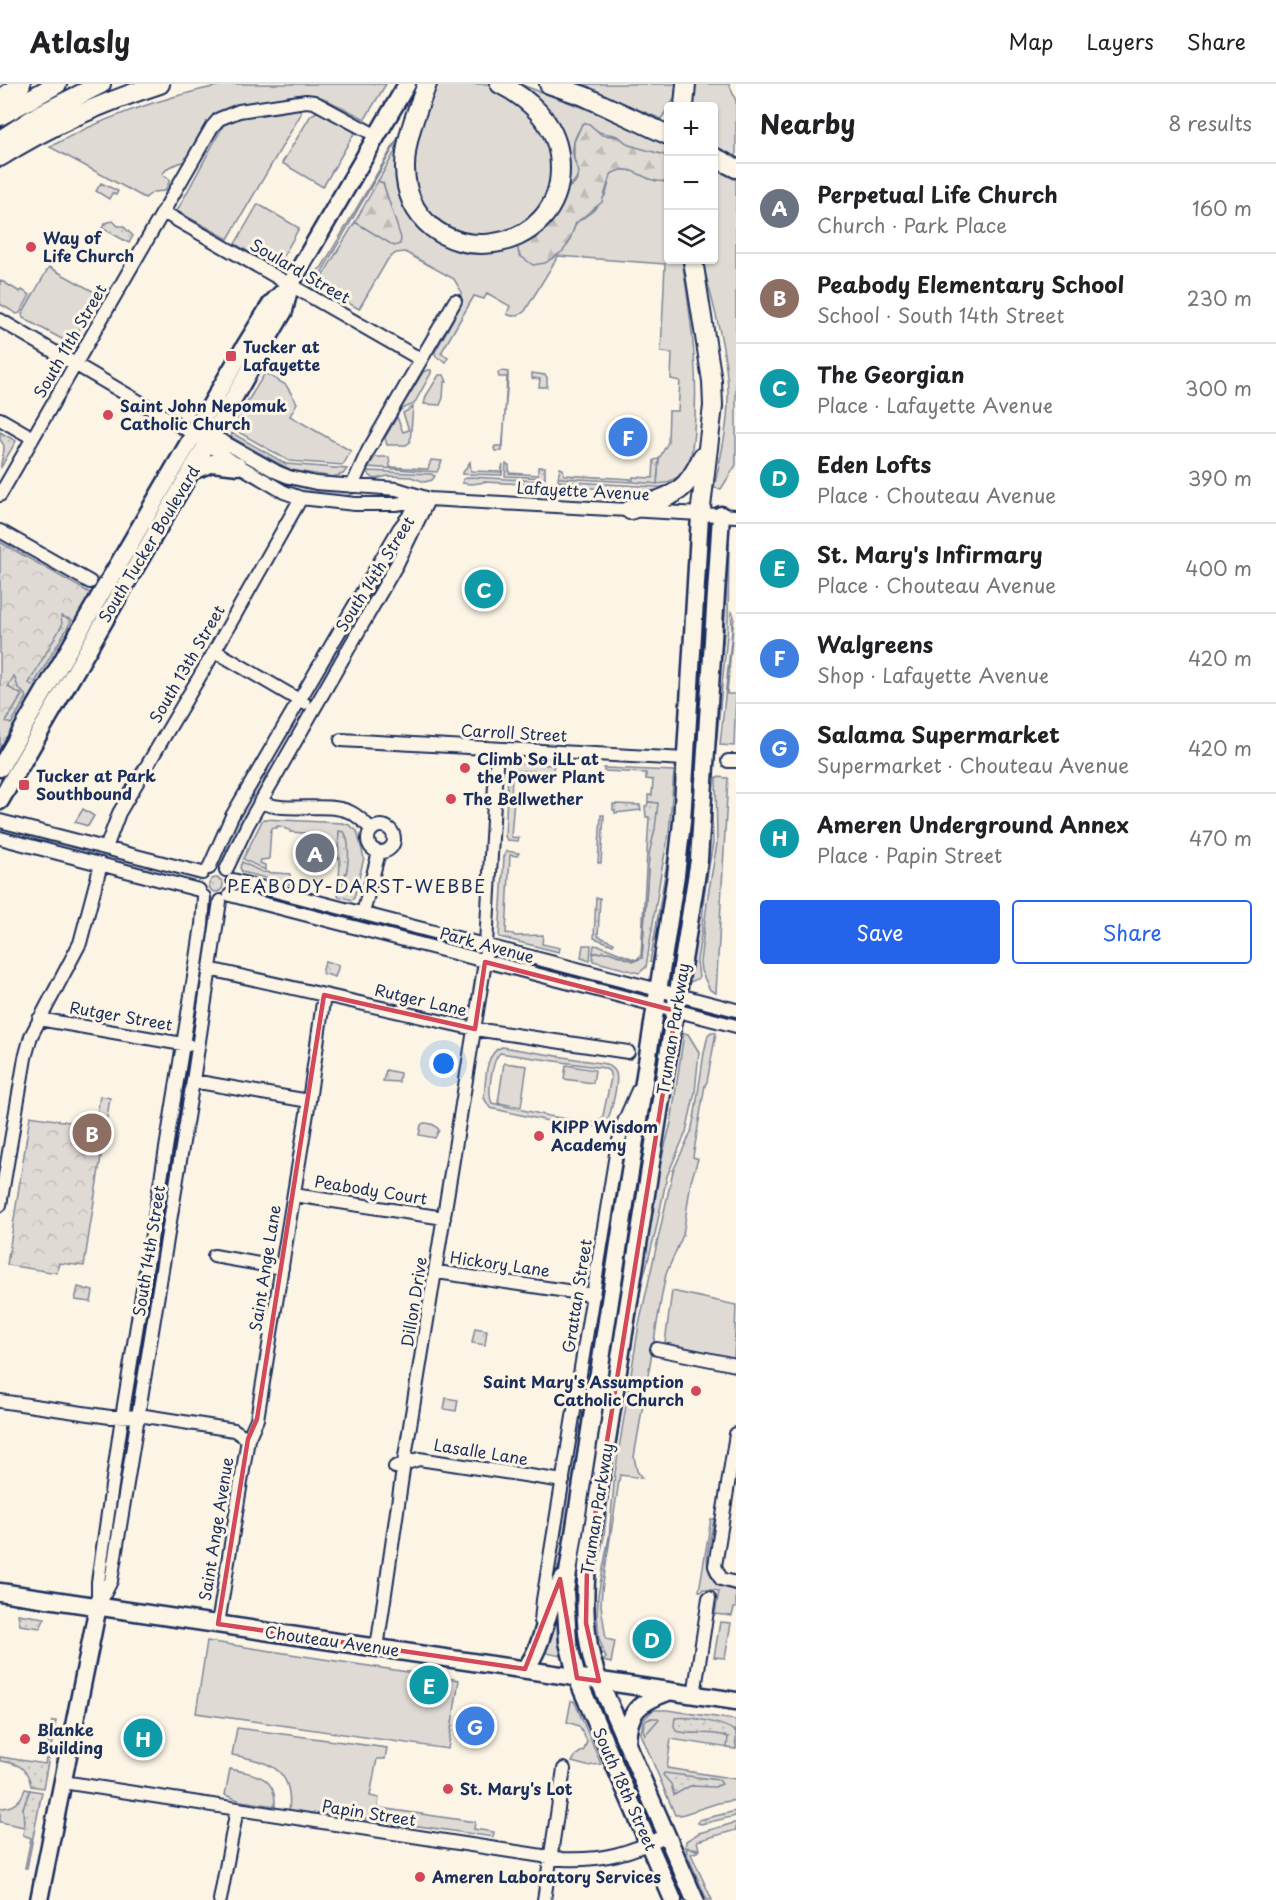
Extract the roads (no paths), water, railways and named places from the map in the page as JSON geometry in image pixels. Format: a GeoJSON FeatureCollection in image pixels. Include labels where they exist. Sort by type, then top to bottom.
{"type":"FeatureCollection","features":[{"type":"Feature","properties":{"kind":"highway"},"geometry":{"type":"LineString","coordinates":[[0,100],[21,84]]}},
{"type":"Feature","properties":{"kind":"highway"},"geometry":{"type":"LineString","coordinates":[[0,116],[57,84]]}},
{"type":"Feature","properties":{"kind":"highway"},"geometry":{"type":"LineString","coordinates":[[0,140],[39,115],[101,84]]}},
{"type":"Feature","properties":{"kind":"highway"},"geometry":{"type":"LineString","coordinates":[[0,156],[68,119],[123,96],[160,84]]}},
{"type":"Feature","properties":{"kind":"highway"},"geometry":{"type":"LineString","coordinates":[[426,88],[410,132],[405,159],[406,180],[412,199],[423,218],[447,237],[474,244],[495,244],[513,239],[535,224],[547,212],[553,202],[561,174],[558,149],[550,128],[538,112],[520,96],[500,84]]}},
{"type":"Feature","properties":{"kind":"highway"},"geometry":{"type":"LineString","coordinates":[[549,84],[584,96],[664,133]]}},
{"type":"Feature","properties":{"kind":"highway"},"geometry":{"type":"LineString","coordinates":[[684,102],[686,84]]}},
{"type":"Feature","properties":{"kind":"highway"},"geometry":{"type":"LineString","coordinates":[[718,159],[736,168]]}},
{"type":"Feature","properties":{"kind":"highway"},"geometry":{"type":"LineString","coordinates":[[694,264],[712,381],[713,406],[700,514]]}},
{"type":"Feature","properties":{"kind":"highway"},"geometry":{"type":"LineString","coordinates":[[630,510],[675,493],[686,486],[695,473],[710,439]]}},
{"type":"Feature","properties":{"kind":"main road","name":"South Tucker Boulevard"},"geometry":{"type":"LineString","coordinates":[[0,768],[271,304],[290,285],[405,87]]}},
{"type":"Feature","properties":{"kind":"main road","name":"South Tucker Boulevard"},"geometry":{"type":"LineString","coordinates":[[0,801],[141,554],[210,441],[284,311],[290,285]]}},
{"type":"Feature","properties":{"kind":"main road"},"geometry":{"type":"LineString","coordinates":[[192,471],[212,463],[238,466]]}},
{"type":"Feature","properties":{"kind":"main road","name":"Truman Parkway"},"geometry":{"type":"LineString","coordinates":[[577,1678],[566,1628],[567,1573],[658,998],[679,850],[700,514]]}},
{"type":"Feature","properties":{"kind":"main road","name":"Truman Parkway"},"geometry":{"type":"LineString","coordinates":[[599,1681],[591,1659],[586,1623],[587,1566],[699,860],[729,516]]}},
{"type":"Feature","properties":{"kind":"main road"},"geometry":{"type":"LineString","coordinates":[[525,1669],[536,1652],[556,1590],[567,1573]]}},
{"type":"Feature","properties":{"kind":"main road","name":"Chouteau Avenue"},"geometry":{"type":"LineString","coordinates":[[0,1592],[736,1701]]}},
{"type":"Feature","properties":{"kind":"main road","name":"South 14th Street"},"geometry":{"type":"LineString","coordinates":[[39,1900],[98,1606]]}},
{"type":"Feature","properties":{"kind":"main road","name":"South 18th Street"},"geometry":{"type":"LineString","coordinates":[[577,1678],[673,1900]]}},
{"type":"Feature","properties":{"kind":"main road","name":"South 18th Street"},"geometry":{"type":"LineString","coordinates":[[599,1681],[695,1900]]}},
{"type":"Feature","properties":{"kind":"main road"},"geometry":{"type":"LineString","coordinates":[[627,1745],[630,1720],[636,1710],[646,1701],[670,1691]]}},
{"type":"Feature","properties":{"kind":"street","name":"South 11th Street"},"geometry":{"type":"LineString","coordinates":[[0,495],[212,127],[228,114],[306,101],[314,102],[377,136]]}},
{"type":"Feature","properties":{"kind":"street","name":"Soulard Street"},"geometry":{"type":"LineString","coordinates":[[163,212],[420,359]]}},
{"type":"Feature","properties":{"kind":"street"},"geometry":{"type":"LineString","coordinates":[[352,486],[358,468],[455,301]]}},
{"type":"Feature","properties":{"kind":"street","name":"Lafayette Avenue"},"geometry":{"type":"LineString","coordinates":[[0,320],[194,434],[289,477],[316,483],[397,489],[429,499]]}},
{"type":"Feature","properties":{"kind":"street"},"geometry":{"type":"LineString","coordinates":[[0,419],[33,438]]}},
{"type":"Feature","properties":{"kind":"street","name":"Lafayette Avenue"},"geometry":{"type":"LineString","coordinates":[[210,441],[238,466],[270,485],[301,498],[383,505],[429,499],[729,516]]}},
{"type":"Feature","properties":{"kind":"street","name":"South 13th Street"},"geometry":{"type":"LineString","coordinates":[[106,848],[119,813],[215,651],[301,498]]}},
{"type":"Feature","properties":{"kind":"street","name":"South 14th Street"},"geometry":{"type":"LineString","coordinates":[[206,871],[232,816],[399,529],[413,511],[429,499]]}},
{"type":"Feature","properties":{"kind":"street","name":"South 14th Street"},"geometry":{"type":"LineString","coordinates":[[229,875],[260,802],[397,564],[429,499]]}},
{"type":"Feature","properties":{"kind":"street"},"geometry":{"type":"LineString","coordinates":[[0,531],[90,582]]}},
{"type":"Feature","properties":{"kind":"street"},"geometry":{"type":"LineString","coordinates":[[215,651],[313,708]]}},
{"type":"Feature","properties":{"kind":"street","name":"Carroll Street"},"geometry":{"type":"LineString","coordinates":[[342,740],[686,759]]}},
{"type":"Feature","properties":{"kind":"street","name":"Dillon Drive"},"geometry":{"type":"LineString","coordinates":[[377,1648],[400,1465],[436,1272],[485,962],[496,749]]}},
{"type":"Feature","properties":{"kind":"street"},"geometry":{"type":"LineString","coordinates":[[260,802],[275,807],[345,810],[372,830]]}},
{"type":"Feature","properties":{"kind":"street"},"geometry":{"type":"LineString","coordinates":[[0,821],[206,871],[220,867],[229,875],[233,888],[225,898],[210,901],[201,893],[0,838]]}},
{"type":"Feature","properties":{"kind":"street"},"geometry":{"type":"LineString","coordinates":[[383,827],[390,830],[394,837],[391,848],[385,852],[378,852],[369,845],[372,830],[383,827]]}},
{"type":"Feature","properties":{"kind":"street"},"geometry":{"type":"LineString","coordinates":[[363,914],[378,852]]}},
{"type":"Feature","properties":{"kind":"street"},"geometry":{"type":"LineString","coordinates":[[0,1205],[25,1058],[31,1036],[80,943],[101,864]]}},
{"type":"Feature","properties":{"kind":"street"},"geometry":{"type":"LineString","coordinates":[[201,893],[198,880],[206,871]]}},
{"type":"Feature","properties":{"kind":"street","name":"Park Avenue"},"geometry":{"type":"LineString","coordinates":[[229,875],[363,914],[486,945],[677,1003],[736,1026]]}},
{"type":"Feature","properties":{"kind":"street","name":"South 14th Street"},"geometry":{"type":"LineString","coordinates":[[98,1606],[98,1582],[122,1418],[202,925],[201,893]]}},
{"type":"Feature","properties":{"kind":"street","name":"South 14th Street"},"geometry":{"type":"LineString","coordinates":[[98,1606],[111,1581],[193,1081],[209,969],[225,898]]}},
{"type":"Feature","properties":{"kind":"street","name":"Park Avenue"},"geometry":{"type":"LineString","coordinates":[[225,898],[485,962],[658,998]]}},
{"type":"Feature","properties":{"kind":"street","name":"Rutger Lane"},"geometry":{"type":"LineString","coordinates":[[209,969],[475,1029],[628,1052]]}},
{"type":"Feature","properties":{"kind":"street","name":"Saint Ange Lane"},"geometry":{"type":"LineString","coordinates":[[248,1439],[257,1419],[324,995]]}},
{"type":"Feature","properties":{"kind":"street","name":"Park Avenue"},"geometry":{"type":"LineString","coordinates":[[677,1003],[736,1010]]}},
{"type":"Feature","properties":{"kind":"street","name":"Rutger Street"},"geometry":{"type":"LineString","coordinates":[[39,1019],[198,1046]]}},
{"type":"Feature","properties":{"kind":"street","name":"Grattan Street"},"geometry":{"type":"LineString","coordinates":[[541,1636],[543,1600],[617,1148],[624,1122],[646,1073]]}},
{"type":"Feature","properties":{"kind":"street"},"geometry":{"type":"LineString","coordinates":[[193,1081],[309,1101]]}},
{"type":"Feature","properties":{"kind":"street","name":"Peabody Court"},"geometry":{"type":"LineString","coordinates":[[294,1195],[444,1218]]}},
{"type":"Feature","properties":{"kind":"street"},"geometry":{"type":"LineString","coordinates":[[214,1256],[282,1268]]}},
{"type":"Feature","properties":{"kind":"street","name":"Hickory Lane"},"geometry":{"type":"LineString","coordinates":[[436,1272],[594,1295]]}},
{"type":"Feature","properties":{"kind":"street"},"geometry":{"type":"LineString","coordinates":[[657,1349],[736,1365]]}},
{"type":"Feature","properties":{"kind":"street"},"geometry":{"type":"LineString","coordinates":[[0,1401],[110,1417],[145,1416],[234,1430],[248,1439]]}},
{"type":"Feature","properties":{"kind":"street"},"geometry":{"type":"LineString","coordinates":[[736,1434],[716,1560],[718,1575],[728,1582],[736,1583]]}},
{"type":"Feature","properties":{"kind":"street","name":"Saint Ange Avenue"},"geometry":{"type":"LineString","coordinates":[[218,1624],[248,1439]]}},
{"type":"Feature","properties":{"kind":"street","name":"Lasalle Lane"},"geometry":{"type":"LineString","coordinates":[[400,1465],[419,1459],[563,1481]]}},
{"type":"Feature","properties":{"kind":"street"},"geometry":{"type":"LineString","coordinates":[[694,1695],[709,1598]]}},
{"type":"Feature","properties":{"kind":"street"},"geometry":{"type":"LineString","coordinates":[[544,1900],[564,1769]]}},
{"type":"Feature","properties":{"kind":"street","name":"Papin Street"},"geometry":{"type":"LineString","coordinates":[[63,1782],[550,1857],[598,1859],[625,1853],[667,1835]]}},
{"type":"Feature","properties":{"kind":"street"},"geometry":{"type":"LineString","coordinates":[[221,1900],[237,1809]]}},
{"type":"Feature","properties":{"kind":"place","name":"Way of Life Church"},"geometry":{"type":"Point","coordinates":[31,247]}},
{"type":"Feature","properties":{"kind":"place","name":"Tucker at Lafayette"},"geometry":{"type":"Point","coordinates":[231,356]}},
{"type":"Feature","properties":{"kind":"place","name":"Saint John Nepomuk Catholic Church"},"geometry":{"type":"Point","coordinates":[108,415]}},
{"type":"Feature","properties":{"kind":"place","name":"Walgreens"},"geometry":{"type":"Point","coordinates":[628,437]}},
{"type":"Feature","properties":{"kind":"place","name":"The Georgian"},"geometry":{"type":"Point","coordinates":[484,589]}},
{"type":"Feature","properties":{"kind":"place","name":"Climb So iLL at the Power Plant"},"geometry":{"type":"Point","coordinates":[465,768]}},
{"type":"Feature","properties":{"kind":"place","name":"Tucker at Park Southbound"},"geometry":{"type":"Point","coordinates":[24,785]}},
{"type":"Feature","properties":{"kind":"place","name":"The Bellwether"},"geometry":{"type":"Point","coordinates":[451,799]}},
{"type":"Feature","properties":{"kind":"place","name":"Perpetual Life Church"},"geometry":{"type":"Point","coordinates":[315,853]}},
{"type":"Feature","properties":{"kind":"place","name":"Peabody Elementary School"},"geometry":{"type":"Point","coordinates":[92,1133]}},
{"type":"Feature","properties":{"kind":"place","name":"KIPP Wisdom Academy"},"geometry":{"type":"Point","coordinates":[539,1136]}},
{"type":"Feature","properties":{"kind":"place","name":"Saint Mary's Assumption Catholic Church"},"geometry":{"type":"Point","coordinates":[696,1391]}},
{"type":"Feature","properties":{"kind":"place","name":"Eden Lofts"},"geometry":{"type":"Point","coordinates":[652,1639]}},
{"type":"Feature","properties":{"kind":"place","name":"St. Mary's Infirmary"},"geometry":{"type":"Point","coordinates":[429,1685]}},
{"type":"Feature","properties":{"kind":"place","name":"Salama Supermarket"},"geometry":{"type":"Point","coordinates":[475,1726]}},
{"type":"Feature","properties":{"kind":"place","name":"Ameren Underground Annex"},"geometry":{"type":"Point","coordinates":[143,1738]}},
{"type":"Feature","properties":{"kind":"place","name":"Blanke Building"},"geometry":{"type":"Point","coordinates":[25,1739]}},
{"type":"Feature","properties":{"kind":"place","name":"St. Mary's Lot"},"geometry":{"type":"Point","coordinates":[448,1789]}},
{"type":"Feature","properties":{"kind":"place","name":"Ameren Laboratory Services"},"geometry":{"type":"Point","coordinates":[420,1877]}},
{"type":"Feature","properties":{"kind":"district","name":"PEABODY-DARST-WEBBE"},"geometry":{"type":"Point","coordinates":[357,887]}}]}
